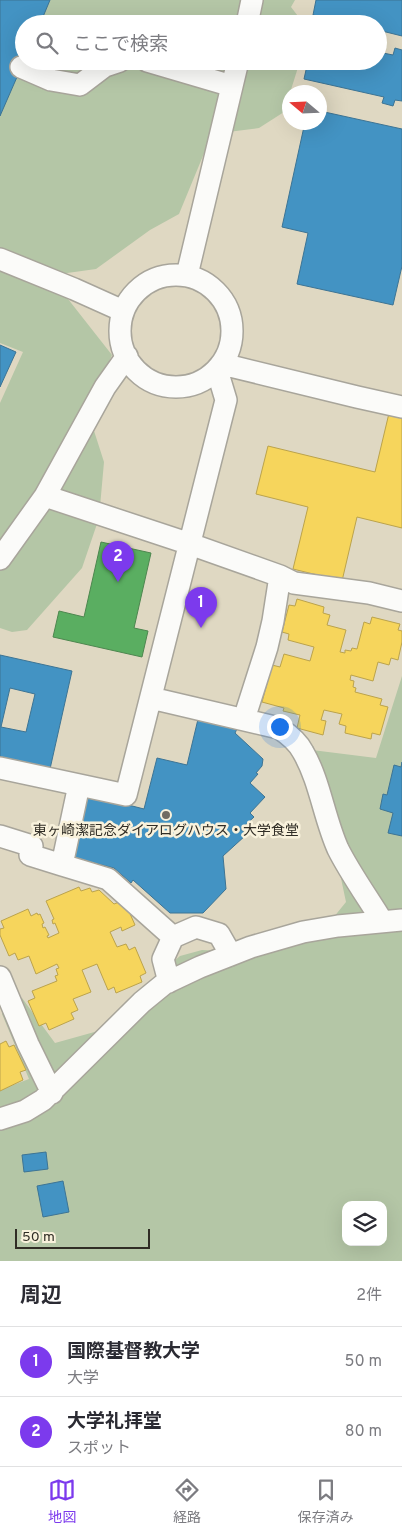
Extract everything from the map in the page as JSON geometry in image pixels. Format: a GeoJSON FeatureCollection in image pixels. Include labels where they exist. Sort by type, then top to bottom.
{"type":"FeatureCollection","features":[{"type":"Feature","properties":{"kind":"lane"},"geometry":{"type":"LineString","coordinates":[[249,15],[252,0]]}},
{"type":"Feature","properties":{"kind":"lane"},"geometry":{"type":"LineString","coordinates":[[28,70],[51,80],[80,85],[100,70]]}},
{"type":"Feature","properties":{"kind":"lane"},"geometry":{"type":"LineString","coordinates":[[178,70],[232,86]]}},
{"type":"Feature","properties":{"kind":"lane"},"geometry":{"type":"LineString","coordinates":[[187,275],[236,70]]}},
{"type":"Feature","properties":{"kind":"lane"},"geometry":{"type":"LineString","coordinates":[[0,260],[74,289],[123,311]]}},
{"type":"Feature","properties":{"kind":"lane"},"geometry":{"type":"LineString","coordinates":[[173,274],[187,275],[205,282],[219,293],[229,311],[232,337],[225,359],[208,377],[194,384],[174,387],[154,383],[141,376],[130,363],[120,340],[120,325],[123,311],[132,294],[144,284],[157,277],[173,274]]}},
{"type":"Feature","properties":{"kind":"lane"},"geometry":{"type":"LineString","coordinates":[[0,559],[45,496],[105,387],[127,356]]}},
{"type":"Feature","properties":{"kind":"lane"},"geometry":{"type":"LineString","coordinates":[[219,367],[402,406]]}},
{"type":"Feature","properties":{"kind":"lane"},"geometry":{"type":"LineString","coordinates":[[0,768],[126,795],[226,400],[219,367]]}},
{"type":"Feature","properties":{"kind":"lane"},"geometry":{"type":"LineString","coordinates":[[45,496],[190,544],[280,576],[294,584],[369,593],[402,601]]}},
{"type":"Feature","properties":{"kind":"lane"},"geometry":{"type":"LineString","coordinates":[[244,719],[267,647],[280,576]]}},
{"type":"Feature","properties":{"kind":"lane"},"geometry":{"type":"LineString","coordinates":[[151,698],[279,728],[289,736],[303,750],[330,832],[339,851],[392,921]]}},
{"type":"Feature","properties":{"kind":"lane"},"geometry":{"type":"LineString","coordinates":[[62,865],[79,785]]}},
{"type":"Feature","properties":{"kind":"lane"},"geometry":{"type":"LineString","coordinates":[[0,836],[32,846],[30,855],[108,879],[173,937]]}},
{"type":"Feature","properties":{"kind":"lane"},"geometry":{"type":"LineString","coordinates":[[0,1119],[25,1111],[52,1093],[142,1002],[169,982],[200,967],[251,947],[303,932],[338,926],[392,921]]}},
{"type":"Feature","properties":{"kind":"lane"},"geometry":{"type":"LineString","coordinates":[[169,982],[163,958],[173,937],[196,927],[219,934],[231,955]]}},
{"type":"Feature","properties":{"kind":"lane"},"geometry":{"type":"LineString","coordinates":[[0,977],[28,1044],[52,1093]]}},
{"type":"Feature","properties":{"kind":"shaded area"},"geometry":{"type":"Polygon","coordinates":[[[0,0],[402,0],[402,1134],[0,1261],[0,0]]]}},
{"type":"Feature","properties":{"kind":"green space"},"geometry":{"type":"Polygon","coordinates":[[[0,0],[295,0],[291,7],[297,15],[15,15],[15,70],[297,70],[292,85],[282,85],[282,113],[259,128],[212,134],[179,214],[150,230],[96,269],[60,274],[68,299],[112,355],[87,409],[104,462],[99,518],[82,568],[27,630],[12,632],[0,628],[0,403],[23,352],[0,343],[0,0]]]}},
{"type":"Feature","properties":{"kind":"green space"},"geometry":{"type":"Polygon","coordinates":[[[402,676],[402,1261],[0,1261],[0,1090],[29,1079],[2,1014],[6,1002],[22,998],[55,1043],[98,1031],[180,956],[202,950],[243,952],[329,923],[346,902],[339,869],[306,788],[306,776],[312,750],[376,758],[402,676]]]}},
{"type":"Feature","properties":{"kind":"building: 住宅"},"geometry":{"type":"Polygon","coordinates":[[[390,409],[402,412],[402,528],[357,517],[342,581],[293,569],[308,507],[256,494],[268,446],[375,472],[390,409]]]}},
{"type":"Feature","properties":{"kind":"building: 住宅"},"geometry":{"type":"Polygon","coordinates":[[[297,599],[324,607],[323,613],[330,615],[327,625],[346,630],[340,652],[345,653],[345,650],[351,651],[352,648],[357,649],[364,622],[370,624],[372,617],[400,624],[398,630],[402,631],[402,642],[398,660],[391,658],[389,665],[378,662],[373,681],[351,675],[350,680],[354,681],[353,687],[356,688],[355,692],[382,699],[380,705],[388,707],[380,735],[372,733],[371,739],[345,733],[346,726],[339,724],[342,714],[324,710],[321,720],[326,721],[323,735],[297,728],[300,715],[283,711],[284,708],[262,702],[272,665],[280,667],[284,654],[310,661],[314,647],[288,640],[289,634],[282,632],[289,605],[295,606],[297,599]]]}},
{"type":"Feature","properties":{"kind":"building: 住宅"},"geometry":{"type":"Polygon","coordinates":[[[79,887],[81,891],[90,888],[92,892],[99,890],[114,904],[124,900],[135,925],[122,931],[121,927],[110,932],[117,947],[126,944],[129,950],[135,947],[146,973],[140,976],[142,982],[116,993],[114,987],[108,990],[97,964],[82,970],[91,992],[73,999],[78,1010],[71,1013],[74,1019],[49,1030],[46,1023],[39,1026],[28,1001],[35,998],[32,991],[57,981],[55,976],[58,975],[56,969],[59,968],[57,964],[36,974],[29,956],[18,960],[15,953],[9,956],[0,935],[0,929],[4,928],[1,921],[28,909],[31,916],[37,913],[38,915],[40,914],[44,923],[42,924],[43,928],[45,927],[49,935],[47,936],[48,938],[59,933],[55,923],[53,924],[52,920],[54,919],[46,901],[79,887]]]}},
{"type":"Feature","properties":{"kind":"building: 住宅"},"geometry":{"type":"Polygon","coordinates":[[[6,1041],[9,1047],[14,1045],[26,1070],[20,1072],[23,1080],[0,1091],[0,1044],[6,1041]]]}},
{"type":"Feature","properties":{"kind":"building: 教育"},"geometry":{"type":"Polygon","coordinates":[[[0,0],[50,0],[44,15],[15,15],[15,70],[20,70],[0,116],[0,0]]]}},
{"type":"Feature","properties":{"kind":"building: 教育"},"geometry":{"type":"Polygon","coordinates":[[[316,0],[402,0],[402,36],[387,32],[387,15],[313,15],[316,0]]]}},
{"type":"Feature","properties":{"kind":"building: 教育"},"geometry":{"type":"Polygon","coordinates":[[[395,48],[402,50],[402,101],[395,100],[393,106],[382,103],[384,97],[304,79],[306,70],[387,70],[387,54],[393,55],[395,48]]]}},
{"type":"Feature","properties":{"kind":"building: 教育"},"geometry":{"type":"Polygon","coordinates":[[[327,113],[402,129],[402,266],[393,305],[297,284],[308,233],[282,227],[303,130],[327,130],[327,113]]]}},
{"type":"Feature","properties":{"kind":"building: 教育"},"geometry":{"type":"Polygon","coordinates":[[[0,345],[16,352],[0,387],[0,345]]]}},
{"type":"Feature","properties":{"kind":"building: 教育"},"geometry":{"type":"Polygon","coordinates":[[[0,655],[72,671],[50,769],[0,757],[0,655]],[[10,688],[1,727],[26,732],[35,694],[10,688]]]}},
{"type":"Feature","properties":{"kind":"building: 教育","name":"東ヶ崎潔記念ダイアログハウス・大学食堂"},"geometry":{"type":"Polygon","coordinates":[[[199,715],[239,725],[235,733],[263,759],[262,766],[256,773],[258,774],[250,783],[265,797],[250,813],[254,817],[241,829],[246,835],[223,856],[226,889],[203,913],[170,913],[133,880],[131,883],[114,868],[70,857],[85,794],[144,809],[157,758],[187,765],[199,715]]]}},
{"type":"Feature","properties":{"kind":"building: 教育"},"geometry":{"type":"Polygon","coordinates":[[[402,762],[402,836],[388,833],[393,813],[380,809],[383,794],[387,795],[394,765],[401,767],[402,762]]]}},
{"type":"Feature","properties":{"kind":"building: 教育"},"geometry":{"type":"Polygon","coordinates":[[[46,1152],[48,1169],[24,1172],[22,1155],[46,1152]]]}},
{"type":"Feature","properties":{"kind":"building: 教育"},"geometry":{"type":"Polygon","coordinates":[[[63,1181],[69,1212],[43,1217],[37,1186],[63,1181]]]}},
{"type":"Feature","properties":{"kind":"building: 公共"},"geometry":{"type":"Polygon","coordinates":[[[101,542],[151,553],[134,628],[148,631],[142,657],[53,637],[59,611],[84,617],[101,542]]]}},
{"type":"Feature","properties":{"kind":"place","name":"大学礼拝堂"},"geometry":{"type":"Point","coordinates":[118,582]}},
{"type":"Feature","properties":{"kind":"place","name":"国際基督教大学"},"geometry":{"type":"Point","coordinates":[201,628]}},
{"type":"Feature","properties":{"kind":"place","name":"東ヶ崎潔記念ダイアログハウス・大学食堂"},"geometry":{"type":"Point","coordinates":[166,815]}}]}
